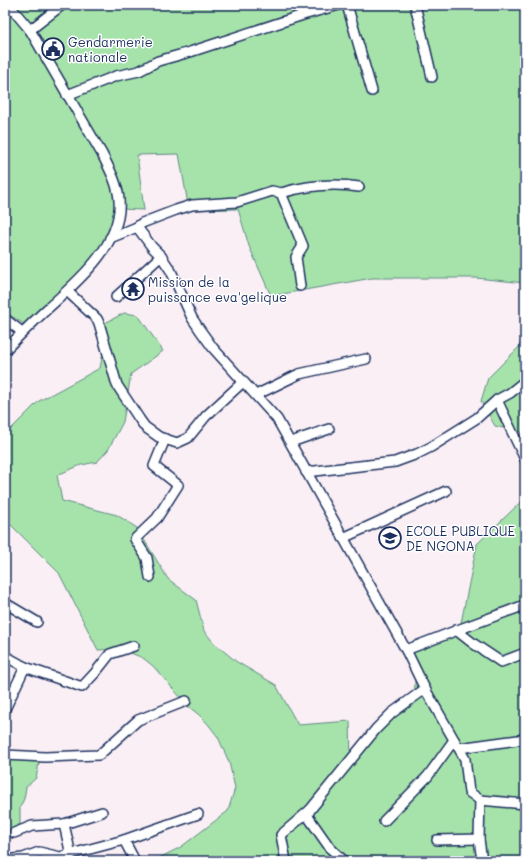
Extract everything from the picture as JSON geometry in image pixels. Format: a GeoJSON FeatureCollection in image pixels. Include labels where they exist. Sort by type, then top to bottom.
{"type":"FeatureCollection","features":[{"type":"Feature","properties":{"kind":"street"},"geometry":{"type":"LineString","coordinates":[[5,350],[22,332],[67,291],[96,260],[110,238],[116,225],[119,205],[116,187],[111,172],[102,154],[30,30],[9,5]]}},
{"type":"Feature","properties":{"kind":"street"},"geometry":{"type":"LineString","coordinates":[[30,30],[62,5]]}},
{"type":"Feature","properties":{"kind":"street"},"geometry":{"type":"LineString","coordinates":[[67,95],[116,76],[139,71],[158,61],[205,48],[303,15],[339,5]]}},
{"type":"Feature","properties":{"kind":"street"},"geometry":{"type":"LineString","coordinates":[[347,5],[372,91]]}},
{"type":"Feature","properties":{"kind":"street"},"geometry":{"type":"LineString","coordinates":[[415,5],[432,77]]}},
{"type":"Feature","properties":{"kind":"street"},"geometry":{"type":"LineString","coordinates":[[110,238],[137,227],[149,220],[192,205],[237,202],[272,191],[281,193],[294,189],[318,186],[350,185],[359,187]]}},
{"type":"Feature","properties":{"kind":"street"},"geometry":{"type":"LineString","coordinates":[[281,193],[303,246],[296,257],[300,286]]}},
{"type":"Feature","properties":{"kind":"street"},"geometry":{"type":"LineString","coordinates":[[137,227],[161,256],[171,271],[190,314],[200,330],[213,348],[277,419],[291,442],[306,472],[406,650],[425,689],[465,759],[469,792],[480,800],[525,804]]}},
{"type":"Feature","properties":{"kind":"street"},"geometry":{"type":"LineString","coordinates":[[116,297],[161,256]]}},
{"type":"Feature","properties":{"kind":"street"},"geometry":{"type":"LineString","coordinates":[[67,291],[97,319],[115,382],[145,427],[159,436],[177,443],[188,438],[206,416],[243,382]]}},
{"type":"Feature","properties":{"kind":"street"},"geometry":{"type":"LineString","coordinates":[[5,319],[22,332]]}},
{"type":"Feature","properties":{"kind":"street"},"geometry":{"type":"LineString","coordinates":[[256,394],[299,374],[366,359]]}},
{"type":"Feature","properties":{"kind":"street"},"geometry":{"type":"LineString","coordinates":[[306,472],[395,462],[417,454],[431,447],[477,418],[497,400],[510,393],[525,381]]}},
{"type":"Feature","properties":{"kind":"street"},"geometry":{"type":"LineString","coordinates":[[497,400],[525,459]]}},
{"type":"Feature","properties":{"kind":"street"},"geometry":{"type":"LineString","coordinates":[[291,442],[329,429]]}},
{"type":"Feature","properties":{"kind":"street"},"geometry":{"type":"LineString","coordinates":[[150,577],[147,558],[135,539],[157,518],[178,485],[154,466],[165,438]]}},
{"type":"Feature","properties":{"kind":"street"},"geometry":{"type":"LineString","coordinates":[[344,538],[446,492]]}},
{"type":"Feature","properties":{"kind":"street"},"geometry":{"type":"LineString","coordinates":[[5,603],[37,622]]}},
{"type":"Feature","properties":{"kind":"street"},"geometry":{"type":"LineString","coordinates":[[406,650],[456,630],[525,606]]}},
{"type":"Feature","properties":{"kind":"street"},"geometry":{"type":"LineString","coordinates":[[456,630],[501,662],[525,653]]}},
{"type":"Feature","properties":{"kind":"street"},"geometry":{"type":"LineString","coordinates":[[5,656],[25,667],[82,687],[110,654],[134,646]]}},
{"type":"Feature","properties":{"kind":"street"},"geometry":{"type":"LineString","coordinates":[[5,709],[25,667]]}},
{"type":"Feature","properties":{"kind":"street"},"geometry":{"type":"LineString","coordinates":[[286,861],[281,835],[310,810],[376,729],[392,713],[425,689]]}},
{"type":"Feature","properties":{"kind":"street"},"geometry":{"type":"LineString","coordinates":[[5,755],[46,757],[99,755],[138,720],[186,701]]}},
{"type":"Feature","properties":{"kind":"street"},"geometry":{"type":"LineString","coordinates":[[384,821],[457,744],[524,740]]}},
{"type":"Feature","properties":{"kind":"street"},"geometry":{"type":"LineString","coordinates":[[480,800],[479,839],[482,861]]}},
{"type":"Feature","properties":{"kind":"street"},"geometry":{"type":"LineString","coordinates":[[310,810],[308,814],[309,818],[330,848],[344,861]]}},
{"type":"Feature","properties":{"kind":"street"},"geometry":{"type":"LineString","coordinates":[[14,833],[32,826],[64,824],[102,812]]}},
{"type":"Feature","properties":{"kind":"street"},"geometry":{"type":"LineString","coordinates":[[5,860],[24,860],[39,852],[60,857],[71,855],[124,840],[198,814]]}},
{"type":"Feature","properties":{"kind":"street"},"geometry":{"type":"LineString","coordinates":[[64,824],[71,855]]}},
{"type":"Feature","properties":{"kind":"street"},"geometry":{"type":"LineString","coordinates":[[437,840],[479,839]]}},
{"type":"Feature","properties":{"kind":"street"},"geometry":{"type":"LineString","coordinates":[[124,840],[135,861]]}},
{"type":"Feature","properties":{"kind":"green space"},"geometry":{"type":"Polygon","coordinates":[[[5,5],[525,5],[525,283],[476,278],[372,278],[271,296],[249,246],[238,209],[189,210],[179,154],[137,155],[144,210],[119,209],[108,247],[27,326],[5,312],[5,5]]]}},
{"type":"Feature","properties":{"kind":"green space"},"geometry":{"type":"Polygon","coordinates":[[[124,313],[138,315],[163,351],[131,374],[123,422],[108,450],[97,462],[81,465],[57,475],[62,501],[117,515],[137,528],[168,579],[196,600],[204,631],[215,644],[237,662],[276,685],[298,725],[350,721],[351,760],[376,729],[414,700],[416,665],[406,650],[460,628],[477,544],[525,498],[525,861],[153,861],[181,847],[228,811],[235,788],[229,762],[218,737],[208,724],[189,707],[153,666],[143,658],[121,649],[98,650],[59,573],[5,519],[5,435],[39,401],[100,368],[104,348],[105,323],[124,313]]]}},
{"type":"Feature","properties":{"kind":"green space"},"geometry":{"type":"Polygon","coordinates":[[[525,331],[525,433],[495,426],[481,401],[488,378],[519,347],[525,331]]]}},
{"type":"Feature","properties":{"kind":"green space"},"geometry":{"type":"Polygon","coordinates":[[[5,753],[40,758],[36,778],[26,787],[24,799],[20,807],[20,824],[5,835],[5,753]]]}},
{"type":"Feature","properties":{"kind":"place","name":"Gendarmerie nationale"},"geometry":{"type":"Point","coordinates":[53,49]}},
{"type":"Feature","properties":{"kind":"place","name":"Mission de la puissance eva'gelique"},"geometry":{"type":"Point","coordinates":[133,289]}},
{"type":"Feature","properties":{"kind":"place","name":"ECOLE PUBLIQUE DE NGONA"},"geometry":{"type":"Point","coordinates":[390,538]}}]}
